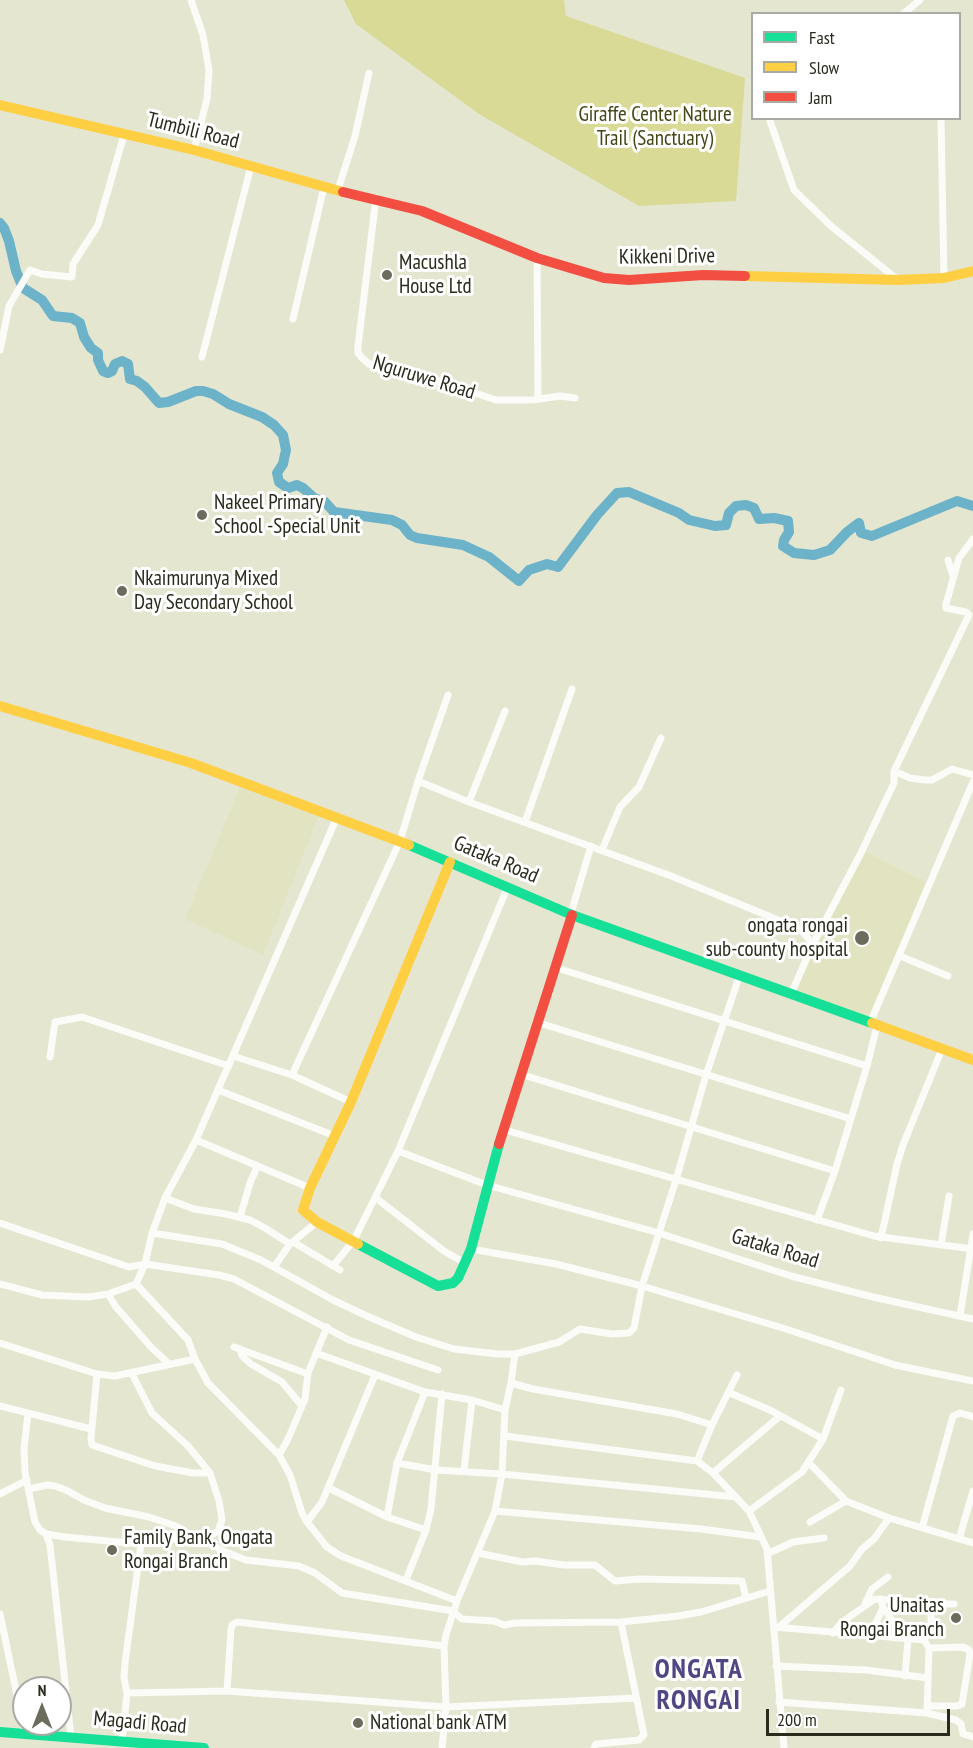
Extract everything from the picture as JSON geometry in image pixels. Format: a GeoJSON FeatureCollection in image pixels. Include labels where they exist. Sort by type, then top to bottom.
{"type":"FeatureCollection","features":[{"type":"Feature","properties":{"kind":"main road","name":"Tumbili Road"},"geometry":{"type":"LineString","coordinates":[[0,105],[194,150],[324,187],[376,198]]}},
{"type":"Feature","properties":{"kind":"main road","name":"Kikkeni Drive"},"geometry":{"type":"LineString","coordinates":[[376,198],[455,223],[537,258],[604,278],[629,280],[703,275],[898,279],[944,278],[973,272]]}},
{"type":"Feature","properties":{"kind":"main road","name":"Gataka Road"},"geometry":{"type":"LineString","coordinates":[[0,706],[191,763],[400,841],[571,914],[739,977],[973,1060]]}},
{"type":"Feature","properties":{"kind":"main road"},"geometry":{"type":"LineString","coordinates":[[450,862],[351,1102],[310,1188],[303,1209],[316,1222],[438,1286],[453,1283],[458,1278],[471,1249],[487,1185],[520,1074],[571,914]]}},
{"type":"Feature","properties":{"kind":"main road","name":"Magadi Road"},"geometry":{"type":"LineString","coordinates":[[33,1736],[52,1741],[71,1737],[105,1744],[122,1742],[204,1748]]}},
{"type":"Feature","properties":{"kind":"street"},"geometry":{"type":"LineString","coordinates":[[191,0],[203,35],[209,70],[207,99],[194,150]]}},
{"type":"Feature","properties":{"kind":"street"},"geometry":{"type":"LineString","coordinates":[[906,12],[921,0]]}},
{"type":"Feature","properties":{"kind":"street"},"geometry":{"type":"LineString","coordinates":[[338,190],[355,136],[369,73]]}},
{"type":"Feature","properties":{"kind":"street"},"geometry":{"type":"LineString","coordinates":[[770,120],[794,190],[831,226],[898,279]]}},
{"type":"Feature","properties":{"kind":"street"},"geometry":{"type":"LineString","coordinates":[[941,120],[944,278]]}},
{"type":"Feature","properties":{"kind":"street"},"geometry":{"type":"LineString","coordinates":[[0,350],[9,306],[30,270],[42,274],[72,277],[72,264],[98,225],[124,135]]}},
{"type":"Feature","properties":{"kind":"street"},"geometry":{"type":"LineString","coordinates":[[202,357],[251,166]]}},
{"type":"Feature","properties":{"kind":"street"},"geometry":{"type":"LineString","coordinates":[[293,319],[324,187]]}},
{"type":"Feature","properties":{"kind":"street","name":"Nguruwe Road"},"geometry":{"type":"LineString","coordinates":[[376,198],[358,346],[358,353],[362,358],[369,364],[445,383],[496,400],[560,396],[575,398]]}},
{"type":"Feature","properties":{"kind":"street"},"geometry":{"type":"LineString","coordinates":[[537,258],[538,399]]}},
{"type":"Feature","properties":{"kind":"street"},"geometry":{"type":"LineString","coordinates":[[791,994],[813,944],[865,845],[894,783],[894,771],[969,615],[966,612],[946,608],[946,600],[962,552],[973,539]]}},
{"type":"Feature","properties":{"kind":"street"},"geometry":{"type":"LineString","coordinates":[[948,560],[953,576]]}},
{"type":"Feature","properties":{"kind":"street"},"geometry":{"type":"LineString","coordinates":[[525,822],[572,689]]}},
{"type":"Feature","properties":{"kind":"street"},"geometry":{"type":"LineString","coordinates":[[292,1075],[400,841],[448,695]]}},
{"type":"Feature","properties":{"kind":"street"},"geometry":{"type":"LineString","coordinates":[[469,802],[505,711]]}},
{"type":"Feature","properties":{"kind":"street"},"geometry":{"type":"LineString","coordinates":[[602,850],[620,807],[639,787],[661,738]]}},
{"type":"Feature","properties":{"kind":"street"},"geometry":{"type":"LineString","coordinates":[[894,771],[910,778],[925,780],[932,780],[952,769],[973,775]]}},
{"type":"Feature","properties":{"kind":"street"},"geometry":{"type":"LineString","coordinates":[[418,781],[671,876],[793,926],[801,930],[813,944]]}},
{"type":"Feature","properties":{"kind":"street"},"geometry":{"type":"LineString","coordinates":[[817,1220],[835,1171],[867,1066],[874,1025],[900,956],[973,782]]}},
{"type":"Feature","properties":{"kind":"street"},"geometry":{"type":"LineString","coordinates":[[0,1284],[42,1295],[88,1297],[108,1294],[136,1284],[145,1264],[152,1233],[165,1198],[196,1140],[337,817]]}},
{"type":"Feature","properties":{"kind":"street"},"geometry":{"type":"LineString","coordinates":[[571,914],[591,846]]}},
{"type":"Feature","properties":{"kind":"street"},"geometry":{"type":"LineString","coordinates":[[165,1198],[194,1209],[240,1218],[265,1227],[336,1268],[354,1240],[398,1151],[508,886]]}},
{"type":"Feature","properties":{"kind":"street"},"geometry":{"type":"LineString","coordinates":[[900,956],[948,976]]}},
{"type":"Feature","properties":{"kind":"street"},"geometry":{"type":"LineString","coordinates":[[554,967],[867,1066]]}},
{"type":"Feature","properties":{"kind":"street"},"geometry":{"type":"LineString","coordinates":[[152,1233],[222,1244],[274,1267],[333,1300],[416,1338],[454,1349],[515,1354],[559,1342],[580,1329],[612,1334],[629,1333],[634,1328],[642,1286],[706,1075],[739,977]]}},
{"type":"Feature","properties":{"kind":"street"},"geometry":{"type":"LineString","coordinates":[[50,1057],[55,1022],[82,1017],[229,1066]]}},
{"type":"Feature","properties":{"kind":"street"},"geometry":{"type":"LineString","coordinates":[[536,1022],[851,1119]]}},
{"type":"Feature","properties":{"kind":"street"},"geometry":{"type":"LineString","coordinates":[[881,1238],[903,1145],[942,1049]]}},
{"type":"Feature","properties":{"kind":"street"},"geometry":{"type":"LineString","coordinates":[[233,1056],[292,1075],[351,1102]]}},
{"type":"Feature","properties":{"kind":"street"},"geometry":{"type":"LineString","coordinates":[[520,1074],[835,1171]]}},
{"type":"Feature","properties":{"kind":"street"},"geometry":{"type":"LineString","coordinates":[[218,1090],[335,1136]]}},
{"type":"Feature","properties":{"kind":"street"},"geometry":{"type":"LineString","coordinates":[[505,1130],[881,1238],[971,1249]]}},
{"type":"Feature","properties":{"kind":"street"},"geometry":{"type":"LineString","coordinates":[[196,1140],[310,1188]]}},
{"type":"Feature","properties":{"kind":"street","name":"Gataka Road"},"geometry":{"type":"LineString","coordinates":[[398,1151],[487,1185],[659,1233],[791,1276],[973,1319]]}},
{"type":"Feature","properties":{"kind":"street"},"geometry":{"type":"LineString","coordinates":[[240,1218],[249,1183],[257,1167]]}},
{"type":"Feature","properties":{"kind":"street"},"geometry":{"type":"LineString","coordinates":[[940,1245],[949,1196]]}},
{"type":"Feature","properties":{"kind":"street"},"geometry":{"type":"LineString","coordinates":[[376,1198],[444,1251],[465,1263]]}},
{"type":"Feature","properties":{"kind":"street"},"geometry":{"type":"LineString","coordinates":[[274,1267],[291,1243],[316,1222]]}},
{"type":"Feature","properties":{"kind":"street"},"geometry":{"type":"LineString","coordinates":[[0,1223],[129,1267],[145,1264],[234,1279],[350,1340],[438,1370]]}},
{"type":"Feature","properties":{"kind":"street"},"geometry":{"type":"LineString","coordinates":[[960,1316],[973,1234]]}},
{"type":"Feature","properties":{"kind":"street"},"geometry":{"type":"LineString","coordinates":[[471,1249],[556,1264],[642,1286],[896,1365],[973,1381]]}},
{"type":"Feature","properties":{"kind":"street"},"geometry":{"type":"LineString","coordinates":[[136,1284],[188,1340],[208,1383],[279,1455],[290,1475],[298,1506],[307,1522],[327,1547],[340,1556],[457,1601]]}},
{"type":"Feature","properties":{"kind":"street"},"geometry":{"type":"LineString","coordinates":[[108,1294],[116,1307],[169,1364]]}},
{"type":"Feature","properties":{"kind":"street"},"geometry":{"type":"LineString","coordinates":[[279,1455],[305,1399],[308,1374],[327,1327]]}},
{"type":"Feature","properties":{"kind":"street"},"geometry":{"type":"LineString","coordinates":[[0,1343],[97,1374],[115,1376],[195,1359]]}},
{"type":"Feature","properties":{"kind":"street"},"geometry":{"type":"LineString","coordinates":[[302,1406],[282,1382],[251,1364],[237,1348],[308,1374]]}},
{"type":"Feature","properties":{"kind":"street"},"geometry":{"type":"LineString","coordinates":[[316,1353],[425,1392],[472,1400],[505,1410]]}},
{"type":"Feature","properties":{"kind":"street"},"geometry":{"type":"LineString","coordinates":[[442,1748],[446,1707],[444,1646],[453,1611],[495,1511],[502,1474],[505,1410],[512,1383],[515,1354]]}},
{"type":"Feature","properties":{"kind":"street"},"geometry":{"type":"LineString","coordinates":[[97,1374],[92,1445],[155,1466],[193,1473],[210,1473]]}},
{"type":"Feature","properties":{"kind":"street"},"geometry":{"type":"LineString","coordinates":[[46,1534],[141,1544],[191,1536],[208,1537],[218,1531],[222,1520],[210,1473],[188,1446],[152,1413],[132,1374]]}},
{"type":"Feature","properties":{"kind":"street"},"geometry":{"type":"LineString","coordinates":[[307,1522],[329,1488],[375,1375]]}},
{"type":"Feature","properties":{"kind":"street"},"geometry":{"type":"LineString","coordinates":[[697,1461],[712,1425],[738,1375]]}},
{"type":"Feature","properties":{"kind":"street"},"geometry":{"type":"LineString","coordinates":[[512,1383],[533,1389],[677,1414],[712,1425]]}},
{"type":"Feature","properties":{"kind":"street"},"geometry":{"type":"LineString","coordinates":[[749,1511],[802,1472],[809,1463],[824,1439],[841,1390]]}},
{"type":"Feature","properties":{"kind":"street"},"geometry":{"type":"LineString","coordinates":[[387,1517],[397,1463],[425,1392]]}},
{"type":"Feature","properties":{"kind":"street"},"geometry":{"type":"LineString","coordinates":[[730,1393],[824,1439]]}},
{"type":"Feature","properties":{"kind":"street"},"geometry":{"type":"LineString","coordinates":[[406,1580],[426,1530],[431,1509],[442,1394]]}},
{"type":"Feature","properties":{"kind":"street"},"geometry":{"type":"LineString","coordinates":[[464,1470],[472,1400]]}},
{"type":"Feature","properties":{"kind":"street"},"geometry":{"type":"LineString","coordinates":[[0,1406],[92,1429]]}},
{"type":"Feature","properties":{"kind":"street"},"geometry":{"type":"LineString","coordinates":[[922,1528],[953,1416],[960,1413],[973,1417]]}},
{"type":"Feature","properties":{"kind":"street"},"geometry":{"type":"LineString","coordinates":[[28,1414],[24,1448],[27,1480],[36,1525],[46,1534],[50,1545],[71,1737]]}},
{"type":"Feature","properties":{"kind":"street"},"geometry":{"type":"LineString","coordinates":[[713,1473],[780,1416]]}},
{"type":"Feature","properties":{"kind":"street"},"geometry":{"type":"LineString","coordinates":[[505,1436],[697,1461],[713,1473],[749,1511],[767,1549],[770,1591],[776,1627],[776,1665],[784,1748]]}},
{"type":"Feature","properties":{"kind":"street"},"geometry":{"type":"LineString","coordinates":[[397,1463],[436,1470],[464,1470],[736,1497]]}},
{"type":"Feature","properties":{"kind":"street"},"geometry":{"type":"LineString","coordinates":[[809,1463],[846,1501],[889,1518],[973,1543]]}},
{"type":"Feature","properties":{"kind":"street"},"geometry":{"type":"LineString","coordinates":[[0,1494],[27,1480]]}},
{"type":"Feature","properties":{"kind":"street"},"geometry":{"type":"LineString","coordinates":[[29,1489],[55,1486],[105,1508],[149,1517],[176,1526],[191,1536]]}},
{"type":"Feature","properties":{"kind":"street"},"geometry":{"type":"LineString","coordinates":[[329,1488],[387,1517],[426,1530]]}},
{"type":"Feature","properties":{"kind":"street"},"geometry":{"type":"LineString","coordinates":[[959,1539],[973,1491]]}},
{"type":"Feature","properties":{"kind":"street"},"geometry":{"type":"LineString","coordinates":[[810,1522],[846,1501]]}},
{"type":"Feature","properties":{"kind":"street"},"geometry":{"type":"LineString","coordinates":[[495,1511],[701,1529],[760,1537]]}},
{"type":"Feature","properties":{"kind":"street"},"geometry":{"type":"LineString","coordinates":[[776,1627],[850,1566],[889,1518]]}},
{"type":"Feature","properties":{"kind":"street"},"geometry":{"type":"LineString","coordinates":[[208,1537],[214,1546],[246,1560],[299,1566],[315,1573],[342,1593],[453,1611],[462,1619],[494,1621],[504,1625],[621,1622],[701,1612],[770,1591]]}},
{"type":"Feature","properties":{"kind":"street"},"geometry":{"type":"LineString","coordinates":[[767,1554],[793,1542],[824,1538]]}},
{"type":"Feature","properties":{"kind":"street"},"geometry":{"type":"LineString","coordinates":[[122,1742],[127,1693],[124,1678],[125,1663],[141,1544]]}},
{"type":"Feature","properties":{"kind":"street"},"geometry":{"type":"LineString","coordinates":[[478,1553],[522,1562],[599,1566],[611,1580],[615,1581],[639,1579],[742,1581],[746,1598]]}},
{"type":"Feature","properties":{"kind":"street"},"geometry":{"type":"LineString","coordinates":[[865,1604],[872,1589],[888,1577]]}},
{"type":"Feature","properties":{"kind":"street"},"geometry":{"type":"LineString","coordinates":[[833,1633],[842,1622],[875,1599],[920,1602],[931,1608]]}},
{"type":"Feature","properties":{"kind":"street"},"geometry":{"type":"LineString","coordinates":[[881,1599],[883,1608],[895,1624],[894,1638]]}},
{"type":"Feature","properties":{"kind":"street"},"geometry":{"type":"LineString","coordinates":[[931,1608],[938,1604],[954,1604]]}},
{"type":"Feature","properties":{"kind":"street"},"geometry":{"type":"LineString","coordinates":[[870,1635],[883,1608]]}},
{"type":"Feature","properties":{"kind":"street"},"geometry":{"type":"LineString","coordinates":[[924,1640],[931,1627],[931,1608]]}},
{"type":"Feature","properties":{"kind":"street"},"geometry":{"type":"LineString","coordinates":[[0,1614],[13,1676]]}},
{"type":"Feature","properties":{"kind":"street"},"geometry":{"type":"LineString","coordinates":[[227,1692],[231,1630],[232,1625],[237,1622],[444,1646]]}},
{"type":"Feature","properties":{"kind":"street"},"geometry":{"type":"LineString","coordinates":[[594,1748],[596,1744],[643,1738],[621,1622]]}},
{"type":"Feature","properties":{"kind":"street"},"geometry":{"type":"LineString","coordinates":[[776,1627],[924,1640]]}},
{"type":"Feature","properties":{"kind":"street"},"geometry":{"type":"LineString","coordinates":[[905,1676],[908,1639]]}},
{"type":"Feature","properties":{"kind":"street"},"geometry":{"type":"LineString","coordinates":[[924,1640],[929,1648],[927,1709]]}},
{"type":"Feature","properties":{"kind":"street"},"geometry":{"type":"LineString","coordinates":[[779,1702],[927,1709],[962,1704],[969,1650],[963,1647],[929,1648]]}},
{"type":"Feature","properties":{"kind":"street"},"geometry":{"type":"LineString","coordinates":[[776,1665],[866,1670],[928,1678]]}},
{"type":"Feature","properties":{"kind":"street"},"geometry":{"type":"LineString","coordinates":[[127,1693],[227,1692],[446,1707],[636,1698]]}},
{"type":"Feature","properties":{"kind":"street"},"geometry":{"type":"LineString","coordinates":[[927,1709],[956,1719],[962,1724],[963,1734],[973,1737]]}},
{"type":"Feature","properties":{"kind":"shaded area"},"geometry":{"type":"Polygon","coordinates":[[[240,787],[319,815],[263,955],[185,919],[240,787]]]}},
{"type":"Feature","properties":{"kind":"shaded area","name":"ongata rongai sub-county hospital"},"geometry":{"type":"Polygon","coordinates":[[[864,851],[927,883],[870,1018],[795,990],[864,851]]]}},
{"type":"Feature","properties":{"kind":"green space","name":"Giraffe Center Nature Trail (Sanctuary)"},"geometry":{"type":"Polygon","coordinates":[[[344,0],[564,0],[566,16],[745,78],[736,201],[639,206],[479,114],[356,24],[344,0]]]}},
{"type":"Feature","properties":{"kind":"waterway"},"geometry":{"type":"LineString","coordinates":[[0,223],[9,241],[16,271],[23,288],[42,300],[53,316],[72,318],[80,323],[84,337],[91,348],[98,353],[98,360],[103,371],[108,373],[112,371],[115,364],[122,361],[128,364],[130,379],[145,387],[159,403],[168,402],[196,391],[203,391],[262,417],[283,435],[286,450],[283,464],[277,473],[279,482],[288,488],[297,485],[303,488],[314,498],[325,502],[334,512],[392,520],[417,538],[463,545],[489,557],[519,581],[529,570],[547,564],[558,567],[597,515],[617,493],[629,492],[679,513],[689,520],[715,526],[726,525],[729,513],[736,506],[746,505],[754,508],[759,519],[774,518],[788,521],[789,532],[783,546],[794,553],[814,555],[830,550],[859,523],[861,533],[872,536],[957,501],[973,506]]}},
{"type":"Feature","properties":{"kind":"traffic: fast"},"geometry":{"type":"LineString","coordinates":[[409,845],[572,915],[872,1023]]}},
{"type":"Feature","properties":{"kind":"traffic: fast"},"geometry":{"type":"LineString","coordinates":[[358,1244],[438,1286],[453,1283],[458,1278],[471,1249],[499,1144]]}},
{"type":"Feature","properties":{"kind":"traffic: fast"},"geometry":{"type":"LineString","coordinates":[[0,1732],[204,1748]]}},
{"type":"Feature","properties":{"kind":"traffic: slow"},"geometry":{"type":"LineString","coordinates":[[0,105],[194,150],[343,192]]}},
{"type":"Feature","properties":{"kind":"traffic: slow"},"geometry":{"type":"LineString","coordinates":[[745,276],[898,280],[944,278],[973,271]]}},
{"type":"Feature","properties":{"kind":"traffic: slow"},"geometry":{"type":"LineString","coordinates":[[0,706],[191,763],[409,845]]}},
{"type":"Feature","properties":{"kind":"traffic: slow"},"geometry":{"type":"LineString","coordinates":[[358,1244],[317,1222],[303,1210],[310,1188],[351,1102],[450,862]]}},
{"type":"Feature","properties":{"kind":"traffic: slow"},"geometry":{"type":"LineString","coordinates":[[872,1023],[973,1060]]}},
{"type":"Feature","properties":{"kind":"traffic: jam"},"geometry":{"type":"LineString","coordinates":[[343,192],[422,211],[537,258],[604,278],[629,280],[703,275],[745,276]]}},
{"type":"Feature","properties":{"kind":"traffic: jam"},"geometry":{"type":"LineString","coordinates":[[499,1144],[572,915]]}},
{"type":"Feature","properties":{"kind":"place","name":"Macushla House Ltd"},"geometry":{"type":"Point","coordinates":[387,275]}},
{"type":"Feature","properties":{"kind":"place","name":"Nakeel Primary School -Special Unit"},"geometry":{"type":"Point","coordinates":[202,515]}},
{"type":"Feature","properties":{"kind":"place","name":"Nkaimurunya Mixed Day Secondary School"},"geometry":{"type":"Point","coordinates":[122,591]}},
{"type":"Feature","properties":{"kind":"place","name":"ongata rongai sub-county hospital"},"geometry":{"type":"Point","coordinates":[862,938]}},
{"type":"Feature","properties":{"kind":"place","name":"Family Bank, Ongata Rongai Branch"},"geometry":{"type":"Point","coordinates":[112,1550]}},
{"type":"Feature","properties":{"kind":"place","name":"Unaitas Rongai Branch"},"geometry":{"type":"Point","coordinates":[956,1618]}},
{"type":"Feature","properties":{"kind":"place","name":"National bank ATM"},"geometry":{"type":"Point","coordinates":[358,1723]}},
{"type":"Feature","properties":{"kind":"district","name":"ONGATA RONGAI"},"geometry":{"type":"Point","coordinates":[699,1686]}}]}
